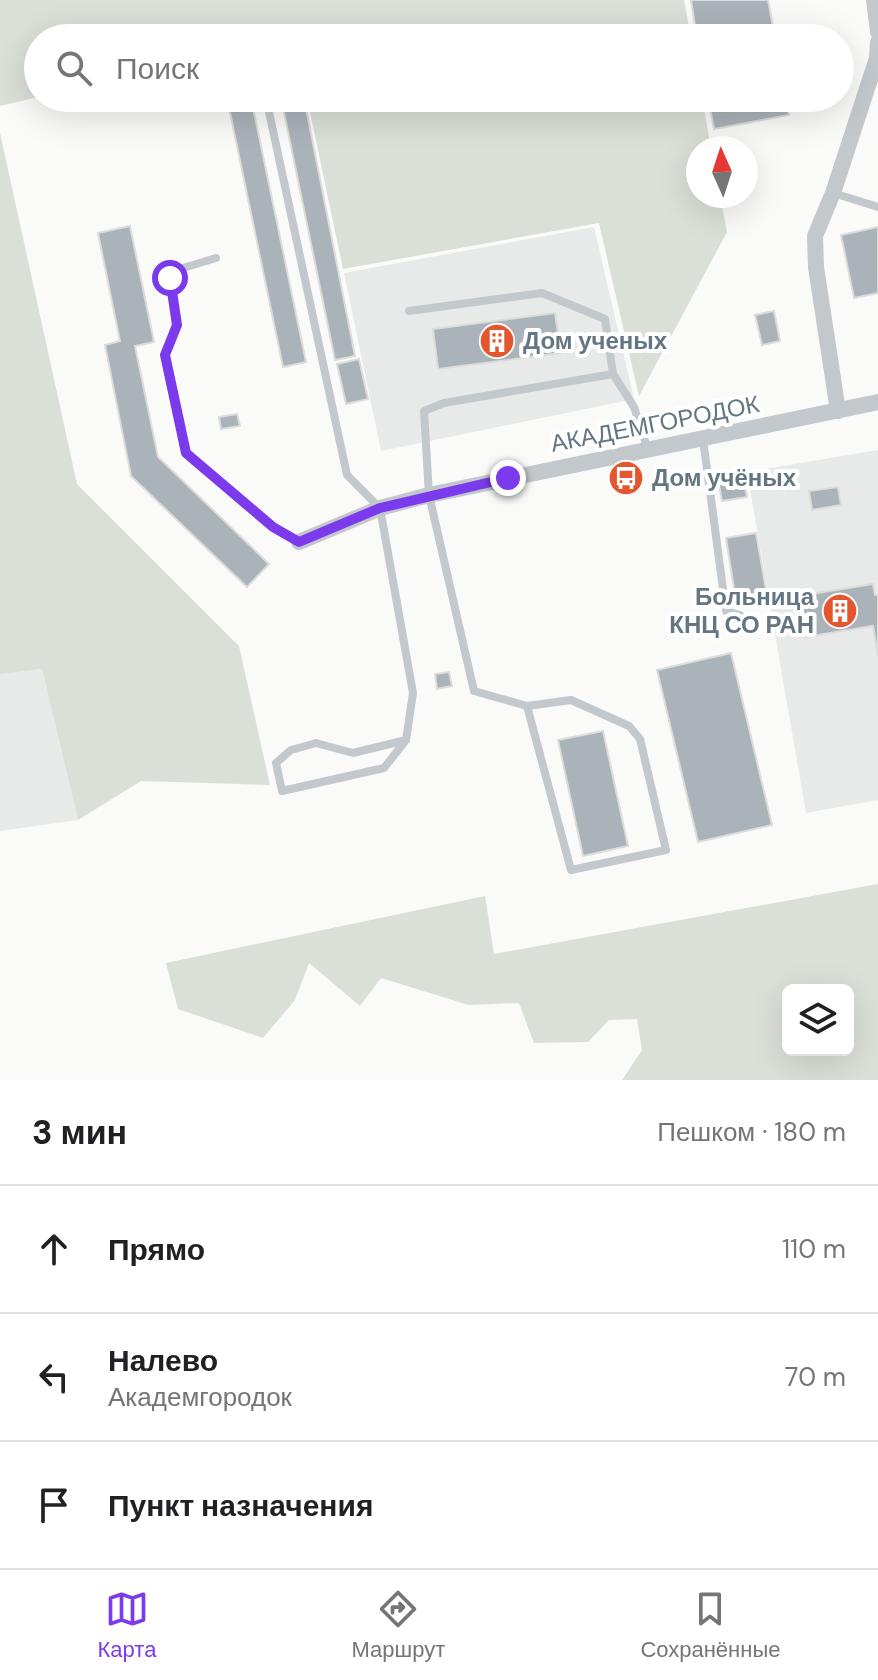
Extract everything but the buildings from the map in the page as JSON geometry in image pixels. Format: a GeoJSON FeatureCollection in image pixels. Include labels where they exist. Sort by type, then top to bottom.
{"type":"FeatureCollection","features":[{"type":"Feature","properties":{"kind":"street"},"geometry":{"type":"LineString","coordinates":[[874,0],[878,32]]}},
{"type":"Feature","properties":{"kind":"street"},"geometry":{"type":"LineString","coordinates":[[838,411],[816,267],[815,236],[833,193],[878,52]]}},
{"type":"Feature","properties":{"kind":"street","name":"АКАДЕМГОРОДОК"},"geometry":{"type":"LineString","coordinates":[[299,542],[380,508],[429,495],[878,402]]}},
{"type":"Feature","properties":{"kind":"lane"},"geometry":{"type":"LineString","coordinates":[[269,112],[347,475],[380,508],[413,693],[406,740],[384,768],[282,791],[276,763],[291,750],[316,743],[353,753],[406,740]]}},
{"type":"Feature","properties":{"kind":"lane"},"geometry":{"type":"LineString","coordinates":[[833,193],[878,207]]}},
{"type":"Feature","properties":{"kind":"lane"},"geometry":{"type":"LineString","coordinates":[[216,258],[173,271],[170,278],[177,325],[165,355],[186,453],[273,527],[299,542]]}},
{"type":"Feature","properties":{"kind":"lane"},"geometry":{"type":"LineString","coordinates":[[409,311],[542,293],[605,319],[613,374],[634,407],[648,451]]}},
{"type":"Feature","properties":{"kind":"lane"},"geometry":{"type":"LineString","coordinates":[[527,706],[571,870],[666,850],[640,739],[629,726],[571,700],[527,706],[474,691],[429,495],[424,411],[444,403],[613,374]]}},
{"type":"Feature","properties":{"kind":"lane"},"geometry":{"type":"LineString","coordinates":[[703,439],[726,611],[740,615]]}},
{"type":"Feature","properties":{"kind":"shaded area"},"geometry":{"type":"Polygon","coordinates":[[[0,0],[684,0],[688,24],[24,24],[24,100],[0,106],[0,0]]]}},
{"type":"Feature","properties":{"kind":"shaded area"},"geometry":{"type":"Polygon","coordinates":[[[310,112],[705,112],[709,136],[686,136],[686,208],[722,208],[727,232],[639,396],[599,223],[343,269],[310,112]]]}},
{"type":"Feature","properties":{"kind":"shaded area"},"geometry":{"type":"Polygon","coordinates":[[[0,133],[77,484],[239,646],[270,785],[141,781],[78,820],[42,669],[0,674],[0,133]]]}},
{"type":"Feature","properties":{"kind":"shaded area"},"geometry":{"type":"Polygon","coordinates":[[[594,227],[634,399],[381,451],[344,273],[594,227]]]}},
{"type":"Feature","properties":{"kind":"shaded area"},"geometry":{"type":"Polygon","coordinates":[[[878,450],[878,800],[806,813],[747,472],[878,450]]]}},
{"type":"Feature","properties":{"kind":"shaded area"},"geometry":{"type":"Polygon","coordinates":[[[42,669],[78,820],[0,831],[0,674],[42,669]]]}},
{"type":"Feature","properties":{"kind":"shaded area"},"geometry":{"type":"Polygon","coordinates":[[[878,884],[878,1080],[622,1080],[642,1050],[637,1019],[609,1020],[588,1042],[534,1043],[519,1003],[469,1005],[381,978],[360,1006],[309,963],[295,1000],[263,1038],[178,1009],[166,963],[485,896],[494,954],[878,884]]]}},
{"type":"Feature","properties":{"kind":"place","name":"Дом ученых"},"geometry":{"type":"Point","coordinates":[497,341]}},
{"type":"Feature","properties":{"kind":"place","name":"Дом учёных"},"geometry":{"type":"Point","coordinates":[626,478]}},
{"type":"Feature","properties":{"kind":"place","name":"Больница КНЦ СО РАН"},"geometry":{"type":"Point","coordinates":[840,611]}},
{"type":"Feature","properties":{"kind":"route"},"geometry":{"type":"LineString","coordinates":[[170,278],[177,325],[165,355],[186,453],[273,527],[299,542],[380,508],[508,478]]}}]}
